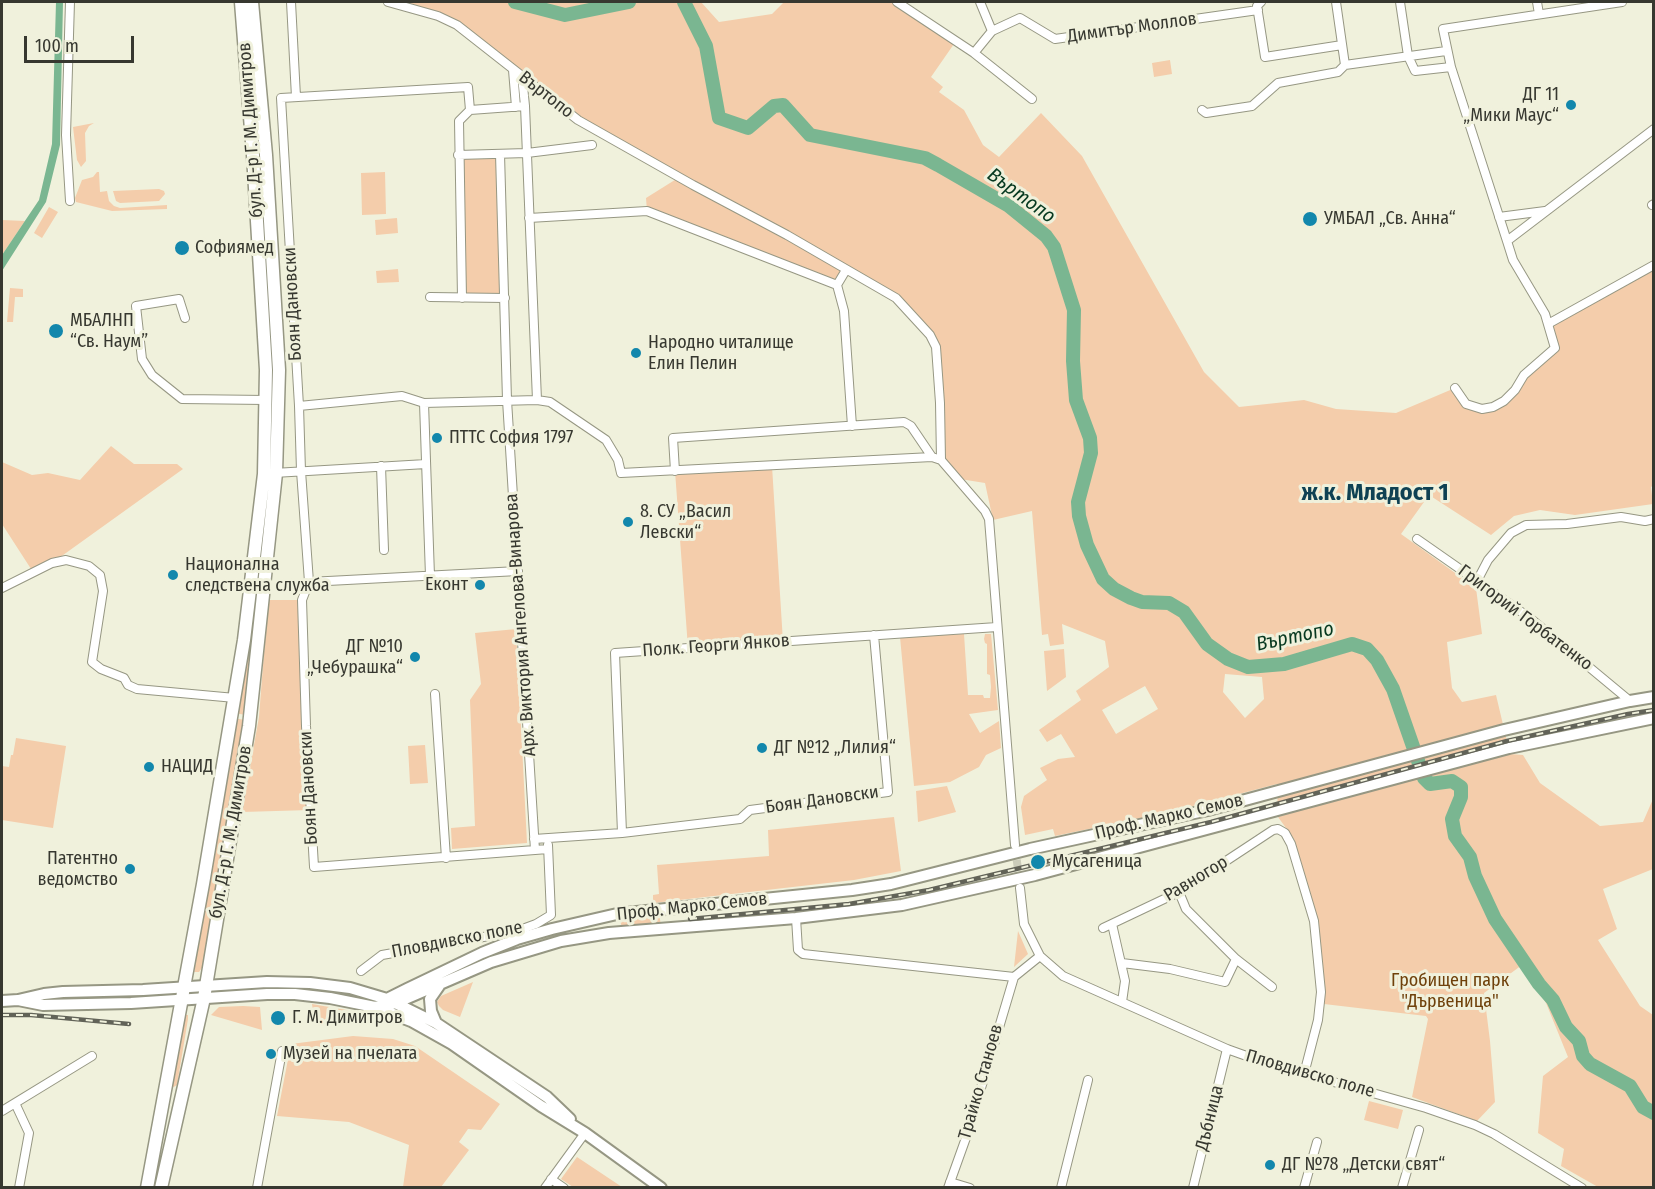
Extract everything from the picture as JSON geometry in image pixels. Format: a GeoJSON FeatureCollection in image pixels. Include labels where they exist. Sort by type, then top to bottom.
{"type":"FeatureCollection","features":[{"type":"Feature","properties":{"kind":"main road","name":"бул. Д-р Г. М. Димитров"},"geometry":{"type":"LineString","coordinates":[[147,1188],[235,698],[270,473],[254,155],[241,2]]}},
{"type":"Feature","properties":{"kind":"main road","name":"бул. Д-р Г. М. Димитров"},"geometry":{"type":"LineString","coordinates":[[161,1188],[205,992],[249,726],[279,370],[266,155],[252,2]]}},
{"type":"Feature","properties":{"kind":"main road","name":"Проф. Марко Семов"},"geometry":{"type":"LineString","coordinates":[[386,1005],[482,953],[517,939],[608,916],[662,908],[852,890],[891,884],[1030,849],[1208,810],[1504,730],[1653,697]]}},
{"type":"Feature","properties":{"kind":"main road","name":"Проф. Марко Семов"},"geometry":{"type":"LineString","coordinates":[[386,1005],[491,962],[561,941],[609,933],[796,918],[918,902],[1035,875],[1509,748],[1653,718]]}},
{"type":"Feature","properties":{"kind":"main road","name":"Проф. Марко Семов"},"geometry":{"type":"LineString","coordinates":[[608,916],[609,933]]}},
{"type":"Feature","properties":{"kind":"main road"},"geometry":{"type":"LineString","coordinates":[[436,1023],[431,1011],[430,999],[432,993],[442,983]]}},
{"type":"Feature","properties":{"kind":"main road"},"geometry":{"type":"LineString","coordinates":[[2,1001],[63,992],[182,994],[205,992],[295,994],[386,1005],[436,1023],[547,1097],[585,1133]]}},
{"type":"Feature","properties":{"kind":"main road"},"geometry":{"type":"LineString","coordinates":[[386,1005],[444,1038],[541,1106],[585,1133],[661,1188]]}},
{"type":"Feature","properties":{"kind":"street"},"geometry":{"type":"LineString","coordinates":[[70,2],[66,135],[70,201]]}},
{"type":"Feature","properties":{"kind":"street"},"geometry":{"type":"LineString","coordinates":[[291,2],[296,97],[468,87],[470,110]]}},
{"type":"Feature","properties":{"kind":"street","name":"Въртопо"},"geometry":{"type":"LineString","coordinates":[[388,2],[438,16],[457,25],[578,120],[896,298],[930,335],[936,346],[939,391],[936,459]]}},
{"type":"Feature","properties":{"kind":"street"},"geometry":{"type":"LineString","coordinates":[[897,2],[974,53],[1032,99]]}},
{"type":"Feature","properties":{"kind":"street"},"geometry":{"type":"LineString","coordinates":[[980,2],[992,31]]}},
{"type":"Feature","properties":{"kind":"street"},"geometry":{"type":"LineString","coordinates":[[1336,2],[1345,65]]}},
{"type":"Feature","properties":{"kind":"street"},"geometry":{"type":"LineString","coordinates":[[1400,2],[1408,56],[1415,71],[1451,67]]}},
{"type":"Feature","properties":{"kind":"street"},"geometry":{"type":"LineString","coordinates":[[1537,2],[1539,14]]}},
{"type":"Feature","properties":{"kind":"street"},"geometry":{"type":"LineString","coordinates":[[1455,388],[1467,404],[1482,409],[1493,407],[1504,401],[1515,390],[1524,375],[1555,348],[1545,314],[1513,260],[1446,51],[1443,29],[1622,2]]}},
{"type":"Feature","properties":{"kind":"street"},"geometry":{"type":"LineString","coordinates":[[1259,6],[1265,57],[1342,45]]}},
{"type":"Feature","properties":{"kind":"street","name":"Димитър Моллов"},"geometry":{"type":"LineString","coordinates":[[974,53],[992,31],[1020,18],[1054,39],[1259,6]]}},
{"type":"Feature","properties":{"kind":"street"},"geometry":{"type":"LineString","coordinates":[[1202,110],[1206,113],[1252,106],[1278,83],[1338,72],[1345,65],[1446,51]]}},
{"type":"Feature","properties":{"kind":"street"},"geometry":{"type":"LineString","coordinates":[[513,70],[527,153],[537,400]]}},
{"type":"Feature","properties":{"kind":"street"},"geometry":{"type":"LineString","coordinates":[[521,107],[522,76]]}},
{"type":"Feature","properties":{"kind":"street","name":"Боян Дановски"},"geometry":{"type":"LineString","coordinates":[[296,97],[281,98],[309,582],[302,600],[314,867],[548,849]]}},
{"type":"Feature","properties":{"kind":"street"},"geometry":{"type":"LineString","coordinates":[[462,298],[459,122],[470,110],[521,107]]}},
{"type":"Feature","properties":{"kind":"street"},"geometry":{"type":"LineString","coordinates":[[1507,241],[1653,129]]}},
{"type":"Feature","properties":{"kind":"street"},"geometry":{"type":"LineString","coordinates":[[458,155],[527,153],[592,145]]}},
{"type":"Feature","properties":{"kind":"street","name":"Арх. Виктория Ангелова-Винарова"},"geometry":{"type":"LineString","coordinates":[[500,154],[507,400],[535,850]]}},
{"type":"Feature","properties":{"kind":"street"},"geometry":{"type":"LineString","coordinates":[[530,218],[647,211],[837,285]]}},
{"type":"Feature","properties":{"kind":"street"},"geometry":{"type":"LineString","coordinates":[[1499,217],[1546,211]]}},
{"type":"Feature","properties":{"kind":"street"},"geometry":{"type":"LineString","coordinates":[[1548,324],[1653,265]]}},
{"type":"Feature","properties":{"kind":"street"},"geometry":{"type":"LineString","coordinates":[[846,270],[837,285],[844,310],[852,426]]}},
{"type":"Feature","properties":{"kind":"street"},"geometry":{"type":"LineString","coordinates":[[430,297],[505,298]]}},
{"type":"Feature","properties":{"kind":"street"},"geometry":{"type":"LineString","coordinates":[[185,318],[179,299],[136,306],[142,359],[152,375],[182,399],[266,400]]}},
{"type":"Feature","properties":{"kind":"street"},"geometry":{"type":"LineString","coordinates":[[299,406],[402,396],[424,403],[507,400],[550,402],[606,440],[618,460],[621,473],[936,459]]}},
{"type":"Feature","properties":{"kind":"street"},"geometry":{"type":"LineString","coordinates":[[424,403],[430,576]]}},
{"type":"Feature","properties":{"kind":"street"},"geometry":{"type":"LineString","coordinates":[[675,471],[673,438],[904,422],[911,426],[936,459],[985,511],[989,519],[1015,845]]}},
{"type":"Feature","properties":{"kind":"street"},"geometry":{"type":"LineString","coordinates":[[270,473],[426,464]]}},
{"type":"Feature","properties":{"kind":"street"},"geometry":{"type":"LineString","coordinates":[[381,466],[384,550]]}},
{"type":"Feature","properties":{"kind":"street"},"geometry":{"type":"LineString","coordinates":[[1477,581],[1488,560],[1511,533],[1526,525],[1567,524],[1621,517],[1653,519]]}},
{"type":"Feature","properties":{"kind":"street","name":"Григорий Горбатенко"},"geometry":{"type":"LineString","coordinates":[[1417,539],[1530,618],[1630,701]]}},
{"type":"Feature","properties":{"kind":"street"},"geometry":{"type":"LineString","coordinates":[[2,586],[52,563],[66,560],[89,566],[100,575],[103,591],[92,662],[100,669],[124,678],[128,685],[137,689],[235,698]]}},
{"type":"Feature","properties":{"kind":"street"},"geometry":{"type":"LineString","coordinates":[[309,582],[518,571]]}},
{"type":"Feature","properties":{"kind":"street","name":"Полк. Георги Янков"},"geometry":{"type":"LineString","coordinates":[[622,833],[615,653],[997,627]]}},
{"type":"Feature","properties":{"kind":"street","name":"Боян Дановски"},"geometry":{"type":"LineString","coordinates":[[534,839],[622,833],[740,819],[750,810],[888,792],[874,635]]}},
{"type":"Feature","properties":{"kind":"street"},"geometry":{"type":"LineString","coordinates":[[435,694],[446,858]]}},
{"type":"Feature","properties":{"kind":"street","name":"Равногор"},"geometry":{"type":"LineString","coordinates":[[1103,928],[1179,892],[1278,829],[1285,833],[1291,844],[1314,921],[1318,950],[1320,1005],[1304,1074]]}},
{"type":"Feature","properties":{"kind":"street","name":"Пловдивско поле"},"geometry":{"type":"LineString","coordinates":[[361,971],[382,955],[517,931],[551,915],[548,839]]}},
{"type":"Feature","properties":{"kind":"street","name":"Пловдивско поле"},"geometry":{"type":"LineString","coordinates":[[1020,888],[1023,924],[1040,956],[1063,976],[1227,1049],[1304,1074],[1413,1104],[1475,1125],[1494,1134],[1565,1183],[1582,1188]]}},
{"type":"Feature","properties":{"kind":"street"},"geometry":{"type":"LineString","coordinates":[[1179,892],[1186,909],[1236,959],[1272,987]]}},
{"type":"Feature","properties":{"kind":"street"},"geometry":{"type":"LineString","coordinates":[[796,918],[798,950],[803,954],[1014,977],[1040,956]]}},
{"type":"Feature","properties":{"kind":"street"},"geometry":{"type":"LineString","coordinates":[[1112,924],[1125,981],[1122,1002]]}},
{"type":"Feature","properties":{"kind":"street"},"geometry":{"type":"LineString","coordinates":[[1122,963],[1170,969],[1225,982],[1236,959]]}},
{"type":"Feature","properties":{"kind":"street","name":"Трайко Станоев"},"geometry":{"type":"LineString","coordinates":[[949,1185],[967,1135],[1014,977]]}},
{"type":"Feature","properties":{"kind":"street","name":"Дъбница"},"geometry":{"type":"LineString","coordinates":[[1193,1188],[1227,1049]]}},
{"type":"Feature","properties":{"kind":"street"},"geometry":{"type":"LineString","coordinates":[[257,1188],[282,1052]]}},
{"type":"Feature","properties":{"kind":"street"},"geometry":{"type":"LineString","coordinates":[[2,1111],[92,1056]]}},
{"type":"Feature","properties":{"kind":"street"},"geometry":{"type":"LineString","coordinates":[[1060,1188],[1088,1080]]}},
{"type":"Feature","properties":{"kind":"street"},"geometry":{"type":"LineString","coordinates":[[15,1103],[29,1133],[20,1188]]}},
{"type":"Feature","properties":{"kind":"street"},"geometry":{"type":"LineString","coordinates":[[1402,1188],[1419,1130]]}},
{"type":"Feature","properties":{"kind":"street"},"geometry":{"type":"LineString","coordinates":[[545,1188],[585,1133]]}},
{"type":"Feature","properties":{"kind":"street"},"geometry":{"type":"LineString","coordinates":[[1304,1188],[1317,1142]]}},
{"type":"Feature","properties":{"kind":"street"},"geometry":{"type":"LineString","coordinates":[[551,1179],[564,1188]]}},
{"type":"Feature","properties":{"kind":"street"},"geometry":{"type":"LineString","coordinates":[[949,1185],[970,1188]]}},
{"type":"Feature","properties":{"kind":"green space","name":"Гробищен парк \"Дървеница\""},"geometry":{"type":"Polygon","coordinates":[[[388,2],[701,2],[719,22],[772,14],[784,2],[897,2],[956,41],[931,77],[943,87],[939,92],[964,110],[983,145],[999,157],[1041,113],[1082,156],[1204,372],[1239,407],[1304,400],[1336,409],[1396,413],[1455,388],[1467,404],[1493,407],[1555,348],[1548,324],[1653,265],[1654,485],[1651,487],[1653,504],[1575,515],[1540,510],[1514,516],[1491,535],[1429,495],[1401,534],[1476,588],[1482,634],[1447,642],[1452,688],[1462,702],[1496,695],[1510,754],[1523,755],[1540,783],[1600,826],[1643,822],[1653,799],[1653,869],[1603,889],[1617,929],[1598,940],[1640,1006],[1653,1015],[1653,1187],[1598,1187],[1561,1166],[1564,1149],[1538,1133],[1543,1076],[1568,1057],[1546,1003],[1522,965],[1484,993],[1495,1102],[1477,1121],[1412,1097],[1428,1019],[1426,1016],[1324,1004],[1315,920],[1294,839],[1278,817],[1277,784],[1170,812],[1055,836],[1053,829],[1025,835],[1021,807],[1024,796],[1047,780],[1040,768],[1058,759],[1075,757],[1061,734],[1047,742],[1039,730],[1081,700],[1076,691],[1109,667],[1105,641],[1062,624],[1064,644],[1050,646],[1048,634],[1042,635],[1032,511],[993,520],[985,483],[960,479],[949,468],[943,454],[940,377],[930,335],[896,298],[847,270],[837,285],[647,211],[646,198],[678,178],[578,120],[457,25],[388,2]],[[1225,674],[1223,692],[1245,718],[1264,699],[1262,677],[1225,674]],[[1145,686],[1102,710],[1116,734],[1158,709],[1145,686]]]}},
{"type":"Feature","properties":{"kind":"green space"},"geometry":{"type":"Polygon","coordinates":[[[1170,60],[1172,74],[1154,77],[1152,63],[1170,60]]]}},
{"type":"Feature","properties":{"kind":"green space"},"geometry":{"type":"Polygon","coordinates":[[[94,123],[85,133],[86,161],[81,167],[77,160],[73,127],[94,123]]]}},
{"type":"Feature","properties":{"kind":"green space"},"geometry":{"type":"Polygon","coordinates":[[[500,154],[505,298],[462,298],[458,155],[500,154]]]}},
{"type":"Feature","properties":{"kind":"green space"},"geometry":{"type":"Polygon","coordinates":[[[99,172],[100,192],[107,191],[109,201],[114,206],[120,208],[167,205],[167,209],[112,211],[76,202],[75,198],[82,180],[93,177],[99,172]]]}},
{"type":"Feature","properties":{"kind":"green space"},"geometry":{"type":"Polygon","coordinates":[[[385,172],[386,214],[362,215],[361,173],[385,172]]]}},
{"type":"Feature","properties":{"kind":"green space"},"geometry":{"type":"Polygon","coordinates":[[[159,189],[165,194],[159,201],[120,203],[116,201],[113,191],[159,189]]]}},
{"type":"Feature","properties":{"kind":"green space"},"geometry":{"type":"Polygon","coordinates":[[[49,207],[58,212],[42,238],[34,233],[49,207]]]}},
{"type":"Feature","properties":{"kind":"green space"},"geometry":{"type":"Polygon","coordinates":[[[397,218],[398,233],[376,235],[375,220],[397,218]]]}},
{"type":"Feature","properties":{"kind":"green space"},"geometry":{"type":"Polygon","coordinates":[[[2,220],[25,221],[2,255],[2,220]]]}},
{"type":"Feature","properties":{"kind":"green space"},"geometry":{"type":"Polygon","coordinates":[[[398,269],[399,282],[377,283],[376,271],[398,269]]]}},
{"type":"Feature","properties":{"kind":"green space"},"geometry":{"type":"Polygon","coordinates":[[[10,288],[23,289],[23,297],[15,297],[13,322],[7,322],[10,288]]]}},
{"type":"Feature","properties":{"kind":"green space"},"geometry":{"type":"Polygon","coordinates":[[[111,446],[134,464],[177,464],[183,469],[52,563],[33,572],[2,524],[2,462],[32,475],[48,473],[80,480],[111,446]]]}},
{"type":"Feature","properties":{"kind":"green space"},"geometry":{"type":"Polygon","coordinates":[[[772,466],[783,642],[688,648],[675,471],[772,466]]]}},
{"type":"Feature","properties":{"kind":"green space"},"geometry":{"type":"Polygon","coordinates":[[[262,534],[263,547],[254,615],[246,715],[234,713],[262,534]]]}},
{"type":"Feature","properties":{"kind":"green space"},"geometry":{"type":"Polygon","coordinates":[[[268,600],[302,600],[310,810],[242,812],[259,717],[268,600]]]}},
{"type":"Feature","properties":{"kind":"green space"},"geometry":{"type":"Polygon","coordinates":[[[516,629],[527,843],[452,849],[451,828],[475,826],[470,700],[481,684],[475,633],[516,629]]]}},
{"type":"Feature","properties":{"kind":"green space"},"geometry":{"type":"Polygon","coordinates":[[[964,634],[968,695],[983,695],[984,698],[990,698],[987,644],[984,639],[985,634],[991,634],[998,710],[969,714],[980,733],[999,721],[1001,748],[986,755],[979,767],[950,782],[914,786],[900,637],[964,634]]]}},
{"type":"Feature","properties":{"kind":"green space"},"geometry":{"type":"Polygon","coordinates":[[[1064,649],[1066,677],[1047,691],[1044,651],[1064,649]]]}},
{"type":"Feature","properties":{"kind":"green space"},"geometry":{"type":"Polygon","coordinates":[[[233,718],[245,720],[241,751],[202,968],[199,972],[194,972],[224,794],[224,776],[233,718]]]}},
{"type":"Feature","properties":{"kind":"green space"},"geometry":{"type":"Polygon","coordinates":[[[16,738],[66,746],[53,828],[2,820],[2,766],[9,767],[16,738]]]}},
{"type":"Feature","properties":{"kind":"green space"},"geometry":{"type":"Polygon","coordinates":[[[425,745],[428,783],[410,784],[408,746],[425,745]]]}},
{"type":"Feature","properties":{"kind":"green space"},"geometry":{"type":"Polygon","coordinates":[[[947,786],[956,812],[918,822],[916,791],[947,786]]]}},
{"type":"Feature","properties":{"kind":"green space"},"geometry":{"type":"Polygon","coordinates":[[[894,817],[901,871],[854,880],[653,903],[653,895],[659,894],[657,865],[769,856],[768,830],[894,817]]]}},
{"type":"Feature","properties":{"kind":"green space"},"geometry":{"type":"Polygon","coordinates":[[[659,914],[661,925],[622,929],[620,919],[659,914]]]}},
{"type":"Feature","properties":{"kind":"green space"},"geometry":{"type":"Polygon","coordinates":[[[1018,931],[1028,954],[1014,967],[1018,931]]]}},
{"type":"Feature","properties":{"kind":"green space"},"geometry":{"type":"Polygon","coordinates":[[[473,982],[460,1017],[439,1006],[437,1002],[441,996],[473,982]]]}},
{"type":"Feature","properties":{"kind":"green space"},"geometry":{"type":"Polygon","coordinates":[[[312,1004],[358,1012],[356,1022],[315,1026],[312,1004]]]}},
{"type":"Feature","properties":{"kind":"green space"},"geometry":{"type":"Polygon","coordinates":[[[219,1007],[260,1007],[262,1030],[211,1015],[219,1007]]]}},
{"type":"Feature","properties":{"kind":"green space"},"geometry":{"type":"Polygon","coordinates":[[[183,1015],[188,1015],[188,1019],[177,1085],[172,1088],[171,1086],[183,1015]]]}},
{"type":"Feature","properties":{"kind":"green space"},"geometry":{"type":"Polygon","coordinates":[[[353,1036],[393,1039],[415,1046],[500,1104],[481,1130],[468,1129],[459,1142],[469,1150],[441,1187],[403,1187],[409,1145],[349,1122],[277,1116],[291,1044],[353,1036]]]}},
{"type":"Feature","properties":{"kind":"green space"},"geometry":{"type":"Polygon","coordinates":[[[1369,1101],[1403,1110],[1398,1129],[1364,1120],[1369,1101]]]}},
{"type":"Feature","properties":{"kind":"green space"},"geometry":{"type":"Polygon","coordinates":[[[577,1157],[622,1187],[573,1187],[561,1179],[577,1157]]]}},
{"type":"Feature","properties":{"kind":"shaded area"},"geometry":{"type":"Polygon","coordinates":[[[56,2],[63,2],[60,145],[46,202],[2,271],[2,255],[39,200],[52,144],[56,2]]]}},
{"type":"Feature","properties":{"kind":"waterway","name":"Въртопо"},"geometry":{"type":"LineString","coordinates":[[515,2],[565,15],[629,2]]}},
{"type":"Feature","properties":{"kind":"waterway","name":"Въртопо"},"geometry":{"type":"LineString","coordinates":[[684,2],[706,46],[719,118],[748,128],[774,106],[783,105],[810,135],[925,158],[1009,206],[1046,236],[1054,247],[1074,310],[1073,361],[1076,400],[1090,438],[1091,453],[1078,502],[1079,516],[1087,545],[1103,579],[1114,589],[1131,598],[1142,602],[1169,603],[1184,612],[1207,644],[1228,659],[1248,667],[1284,664],[1352,644],[1367,649],[1377,660],[1393,689],[1424,778],[1430,784],[1452,781],[1461,787],[1461,797],[1452,819],[1455,836],[1470,857],[1475,876],[1495,919],[1539,984],[1553,1000],[1566,1027],[1579,1041],[1583,1056],[1590,1064],[1630,1086],[1643,1107],[1654,1113]]}},
{"type":"Feature","properties":{"kind":"tunnel"},"geometry":{"type":"LineString","coordinates":[[1015,848],[1020,883]]}},
{"type":"Feature","properties":{"kind":"railway"},"geometry":{"type":"LineString","coordinates":[[690,919],[849,904],[929,890],[1211,822],[1507,741],[1654,710]]}},
{"type":"Feature","properties":{"kind":"railway"},"geometry":{"type":"LineString","coordinates":[[2,1015],[31,1015],[129,1024]]}},
{"type":"Feature","properties":{"kind":"place","name":"ДГ 11 „Мики Маус“"},"geometry":{"type":"Point","coordinates":[1571,105]}},
{"type":"Feature","properties":{"kind":"place","name":"УМБАЛ „Св. Анна“"},"geometry":{"type":"Point","coordinates":[1310,219]}},
{"type":"Feature","properties":{"kind":"place","name":"Софиямед"},"geometry":{"type":"Point","coordinates":[182,248]}},
{"type":"Feature","properties":{"kind":"place","name":"MБАЛНП “Св. Наум”"},"geometry":{"type":"Point","coordinates":[56,331]}},
{"type":"Feature","properties":{"kind":"place","name":"Народно читалище Елин Пелин"},"geometry":{"type":"Point","coordinates":[636,353]}},
{"type":"Feature","properties":{"kind":"place","name":"ПТТС София 1797"},"geometry":{"type":"Point","coordinates":[437,438]}},
{"type":"Feature","properties":{"kind":"place","name":"8. СУ „Васил Левски“"},"geometry":{"type":"Point","coordinates":[628,522]}},
{"type":"Feature","properties":{"kind":"place","name":"Национална следствена служба"},"geometry":{"type":"Point","coordinates":[173,575]}},
{"type":"Feature","properties":{"kind":"place","name":"Еконт"},"geometry":{"type":"Point","coordinates":[480,585]}},
{"type":"Feature","properties":{"kind":"place","name":"ДГ №10 „Чебурашка“"},"geometry":{"type":"Point","coordinates":[415,657]}},
{"type":"Feature","properties":{"kind":"place","name":"ДГ №12 „Лилия“"},"geometry":{"type":"Point","coordinates":[762,748]}},
{"type":"Feature","properties":{"kind":"place","name":"НАЦИД"},"geometry":{"type":"Point","coordinates":[149,767]}},
{"type":"Feature","properties":{"kind":"place","name":"Мусагеница"},"geometry":{"type":"Point","coordinates":[1038,862]}},
{"type":"Feature","properties":{"kind":"place","name":"Патентно ведомство"},"geometry":{"type":"Point","coordinates":[130,869]}},
{"type":"Feature","properties":{"kind":"place","name":"Г. М. Димитров"},"geometry":{"type":"Point","coordinates":[278,1018]}},
{"type":"Feature","properties":{"kind":"place","name":"Музей на пчелата"},"geometry":{"type":"Point","coordinates":[271,1054]}},
{"type":"Feature","properties":{"kind":"place","name":"ДГ №78 „Детски свят“"},"geometry":{"type":"Point","coordinates":[1270,1165]}},
{"type":"Feature","properties":{"kind":"district","name":"ж.к. Младост 1"},"geometry":{"type":"Point","coordinates":[1375,493]}}]}
